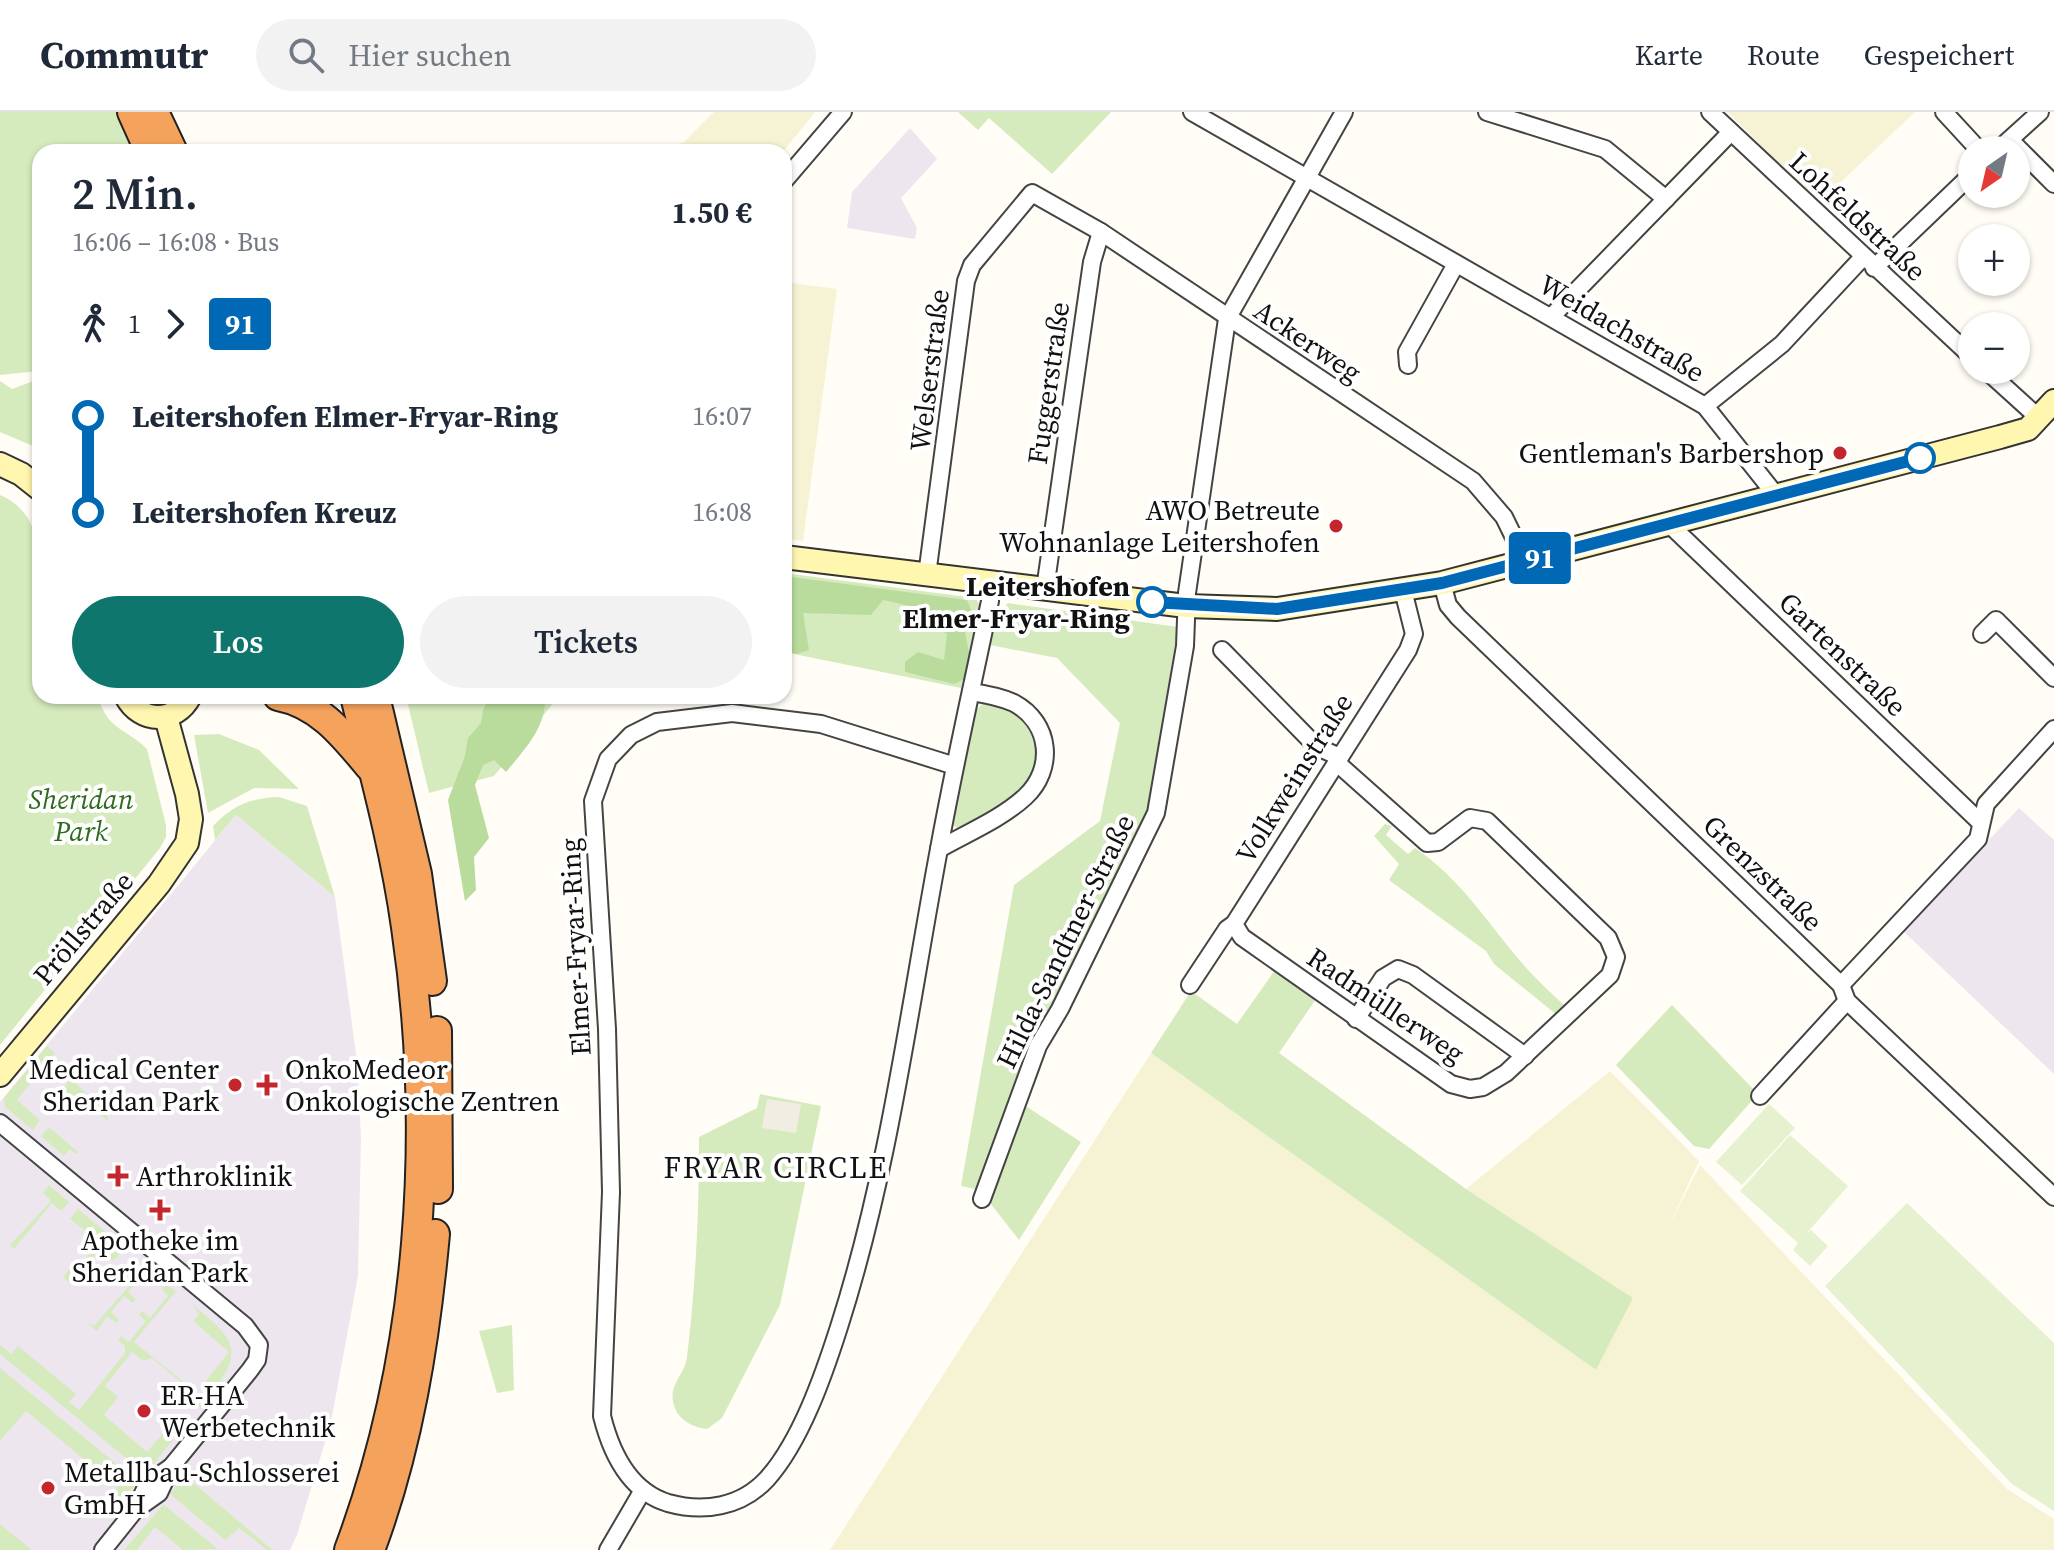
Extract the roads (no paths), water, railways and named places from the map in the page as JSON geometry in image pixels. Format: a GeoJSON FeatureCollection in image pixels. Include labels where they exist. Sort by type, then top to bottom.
{"type":"FeatureCollection","features":[{"type":"Feature","properties":{"kind":"highway"},"geometry":{"type":"LineString","coordinates":[[132,112],[146,144]]}},
{"type":"Feature","properties":{"kind":"highway"},"geometry":{"type":"LineString","coordinates":[[154,112],[169,144]]}},
{"type":"Feature","properties":{"kind":"highway"},"geometry":{"type":"LineString","coordinates":[[304,704],[323,715],[373,771]]}},
{"type":"Feature","properties":{"kind":"highway"},"geometry":{"type":"LineString","coordinates":[[349,1550],[378,1460],[397,1370],[415,1246],[419,1178],[420,1066],[413,975],[397,878],[357,704]]}},
{"type":"Feature","properties":{"kind":"highway"},"geometry":{"type":"LineString","coordinates":[[370,1550],[396,1465],[417,1373],[435,1227],[440,1108],[436,1021],[426,922],[379,704]]}},
{"type":"Feature","properties":{"kind":"street"},"geometry":{"type":"LineString","coordinates":[[792,172],[843,112]]}},
{"type":"Feature","properties":{"kind":"street","name":"Weidachstraße"},"geometry":{"type":"LineString","coordinates":[[1192,112],[1705,406],[1775,494]]}},
{"type":"Feature","properties":{"kind":"street"},"geometry":{"type":"LineString","coordinates":[[1227,319],[1344,112]]}},
{"type":"Feature","properties":{"kind":"street"},"geometry":{"type":"LineString","coordinates":[[1487,112],[1605,149],[1666,199]]}},
{"type":"Feature","properties":{"kind":"street","name":"Lohfeldstraße"},"geometry":{"type":"LineString","coordinates":[[1710,112],[1958,344]]}},
{"type":"Feature","properties":{"kind":"street"},"geometry":{"type":"LineString","coordinates":[[1944,112],[1966,136]]}},
{"type":"Feature","properties":{"kind":"street"},"geometry":{"type":"LineString","coordinates":[[2014,136],[2040,112]]}},
{"type":"Feature","properties":{"kind":"street"},"geometry":{"type":"LineString","coordinates":[[1552,316],[1731,132]]}},
{"type":"Feature","properties":{"kind":"street"},"geometry":{"type":"LineString","coordinates":[[2030,165],[2054,184]]}},
{"type":"Feature","properties":{"kind":"street"},"geometry":{"type":"LineString","coordinates":[[1705,406],[1782,344],[1868,262],[1958,186]]}},
{"type":"Feature","properties":{"kind":"street","name":"Ackerweg"},"geometry":{"type":"LineString","coordinates":[[1032,193],[1101,232],[1473,481],[1504,517],[1526,562]]}},
{"type":"Feature","properties":{"kind":"street","name":"Welserstraße"},"geometry":{"type":"LineString","coordinates":[[927,575],[966,281],[972,265],[1032,193]]}},
{"type":"Feature","properties":{"kind":"street","name":"Fuggerstraße"},"geometry":{"type":"LineString","coordinates":[[1045,589],[1092,262],[1101,232]]}},
{"type":"Feature","properties":{"kind":"street"},"geometry":{"type":"LineString","coordinates":[[1408,365],[1407,352],[1456,264]]}},
{"type":"Feature","properties":{"kind":"street","name":"Hilda-Sandtner-Straße"},"geometry":{"type":"LineString","coordinates":[[982,1199],[1038,1046],[1060,1009],[1156,813],[1185,646],[1186,606],[1227,319]]}},
{"type":"Feature","properties":{"kind":"street"},"geometry":{"type":"LineString","coordinates":[[2001,384],[2047,426]]}},
{"type":"Feature","properties":{"kind":"street"},"geometry":{"type":"LineString","coordinates":[[2047,426],[2054,401]]}},
{"type":"Feature","properties":{"kind":"street"},"geometry":{"type":"LineString","coordinates":[[792,558],[1186,606],[1277,609],[1442,583],[1775,494],[2047,426]]}},
{"type":"Feature","properties":{"kind":"street"},"geometry":{"type":"LineString","coordinates":[[0,464],[32,483]]}},
{"type":"Feature","properties":{"kind":"street","name":"Gartenstraße"},"geometry":{"type":"LineString","coordinates":[[1668,523],[1981,823]]}},
{"type":"Feature","properties":{"kind":"street","name":"Grenzstraße"},"geometry":{"type":"LineString","coordinates":[[1442,583],[1448,605],[1458,617],[1841,985],[1847,1001],[2054,1197]]}},
{"type":"Feature","properties":{"kind":"street","name":"Volkweinstraße"},"geometry":{"type":"LineString","coordinates":[[1190,985],[1227,929],[1234,924],[1408,650],[1414,634],[1403,590]]}},
{"type":"Feature","properties":{"kind":"street","name":"Elmer-Fryar-Ring"},"geometry":{"type":"LineString","coordinates":[[955,766],[821,724],[716,713],[657,722],[631,735],[608,759],[603,771],[593,801],[607,1029],[611,1192],[602,1416],[611,1446],[622,1467],[643,1490],[663,1502],[686,1508],[715,1508],[740,1499],[768,1478],[807,1412],[846,1305],[877,1192],[939,849],[990,601]]}},
{"type":"Feature","properties":{"kind":"street"},"geometry":{"type":"LineString","coordinates":[[1982,634],[1996,620],[2054,678]]}},
{"type":"Feature","properties":{"kind":"street"},"geometry":{"type":"LineString","coordinates":[[1222,650],[1317,747],[1338,760]]}},
{"type":"Feature","properties":{"kind":"street"},"geometry":{"type":"LineString","coordinates":[[939,849],[1023,799],[1044,768],[1045,746],[1037,722],[1012,702],[971,692]]}},
{"type":"Feature","properties":{"kind":"street"},"geometry":{"type":"LineString","coordinates":[[134,704],[143,714],[166,717],[185,704]]}},
{"type":"Feature","properties":{"kind":"street","name":"Pröllstraße"},"geometry":{"type":"LineString","coordinates":[[0,1075],[159,884],[187,843],[191,819],[187,794],[166,717]]}},
{"type":"Feature","properties":{"kind":"street"},"geometry":{"type":"LineString","coordinates":[[1841,985],[1978,839],[1986,804],[2054,729]]}},
{"type":"Feature","properties":{"kind":"street","name":"Radmüllerweg"},"geometry":{"type":"LineString","coordinates":[[1234,924],[1242,937],[1356,1019],[1451,1084],[1464,1088],[1491,1084],[1610,975],[1616,957],[1614,947],[1487,821],[1470,818],[1438,842],[1427,843],[1338,760]]}},
{"type":"Feature","properties":{"kind":"street"},"geometry":{"type":"LineString","coordinates":[[1356,1019],[1383,978],[1398,969],[1413,975],[1525,1056]]}},
{"type":"Feature","properties":{"kind":"street"},"geometry":{"type":"LineString","coordinates":[[1760,1096],[1847,1001]]}},
{"type":"Feature","properties":{"kind":"street"},"geometry":{"type":"LineString","coordinates":[[0,1123],[245,1326],[259,1345],[254,1366],[171,1467],[148,1483],[135,1510],[103,1550]]}},
{"type":"Feature","properties":{"kind":"street"},"geometry":{"type":"LineString","coordinates":[[608,1550],[643,1490]]}},
{"type":"Feature","properties":{"kind":"place","name":"Gentleman's Barbershop"},"geometry":{"type":"Point","coordinates":[1840,453]}},
{"type":"Feature","properties":{"kind":"place","name":"AWO Betreute Wohnanlage Leitershofen"},"geometry":{"type":"Point","coordinates":[1336,526]}},
{"type":"Feature","properties":{"kind":"place","name":"Leitershofen Elmer-Fryar-Ring"},"geometry":{"type":"Point","coordinates":[1152,602]}},
{"type":"Feature","properties":{"kind":"place","name":"Medical Center Sheridan Park"},"geometry":{"type":"Point","coordinates":[235,1085]}},
{"type":"Feature","properties":{"kind":"place","name":"OnkoMedeor Onkologische Zentren"},"geometry":{"type":"Point","coordinates":[267,1085]}},
{"type":"Feature","properties":{"kind":"place","name":"Arthroklinik"},"geometry":{"type":"Point","coordinates":[118,1176]}},
{"type":"Feature","properties":{"kind":"place","name":"Apotheke im Sheridan Park"},"geometry":{"type":"Point","coordinates":[160,1210]}},
{"type":"Feature","properties":{"kind":"place","name":"ER-HA Werbetechnik"},"geometry":{"type":"Point","coordinates":[144,1411]}},
{"type":"Feature","properties":{"kind":"place","name":"Metallbau-Schlosserei GmbH"},"geometry":{"type":"Point","coordinates":[48,1488]}},
{"type":"Feature","properties":{"kind":"district","name":"FRYAR CIRCLE"},"geometry":{"type":"Point","coordinates":[776,1168]}},
{"type":"Feature","properties":{"kind":"park label","name":"Sheridan Park"},"geometry":{"type":"Point","coordinates":[81,815]}}]}
